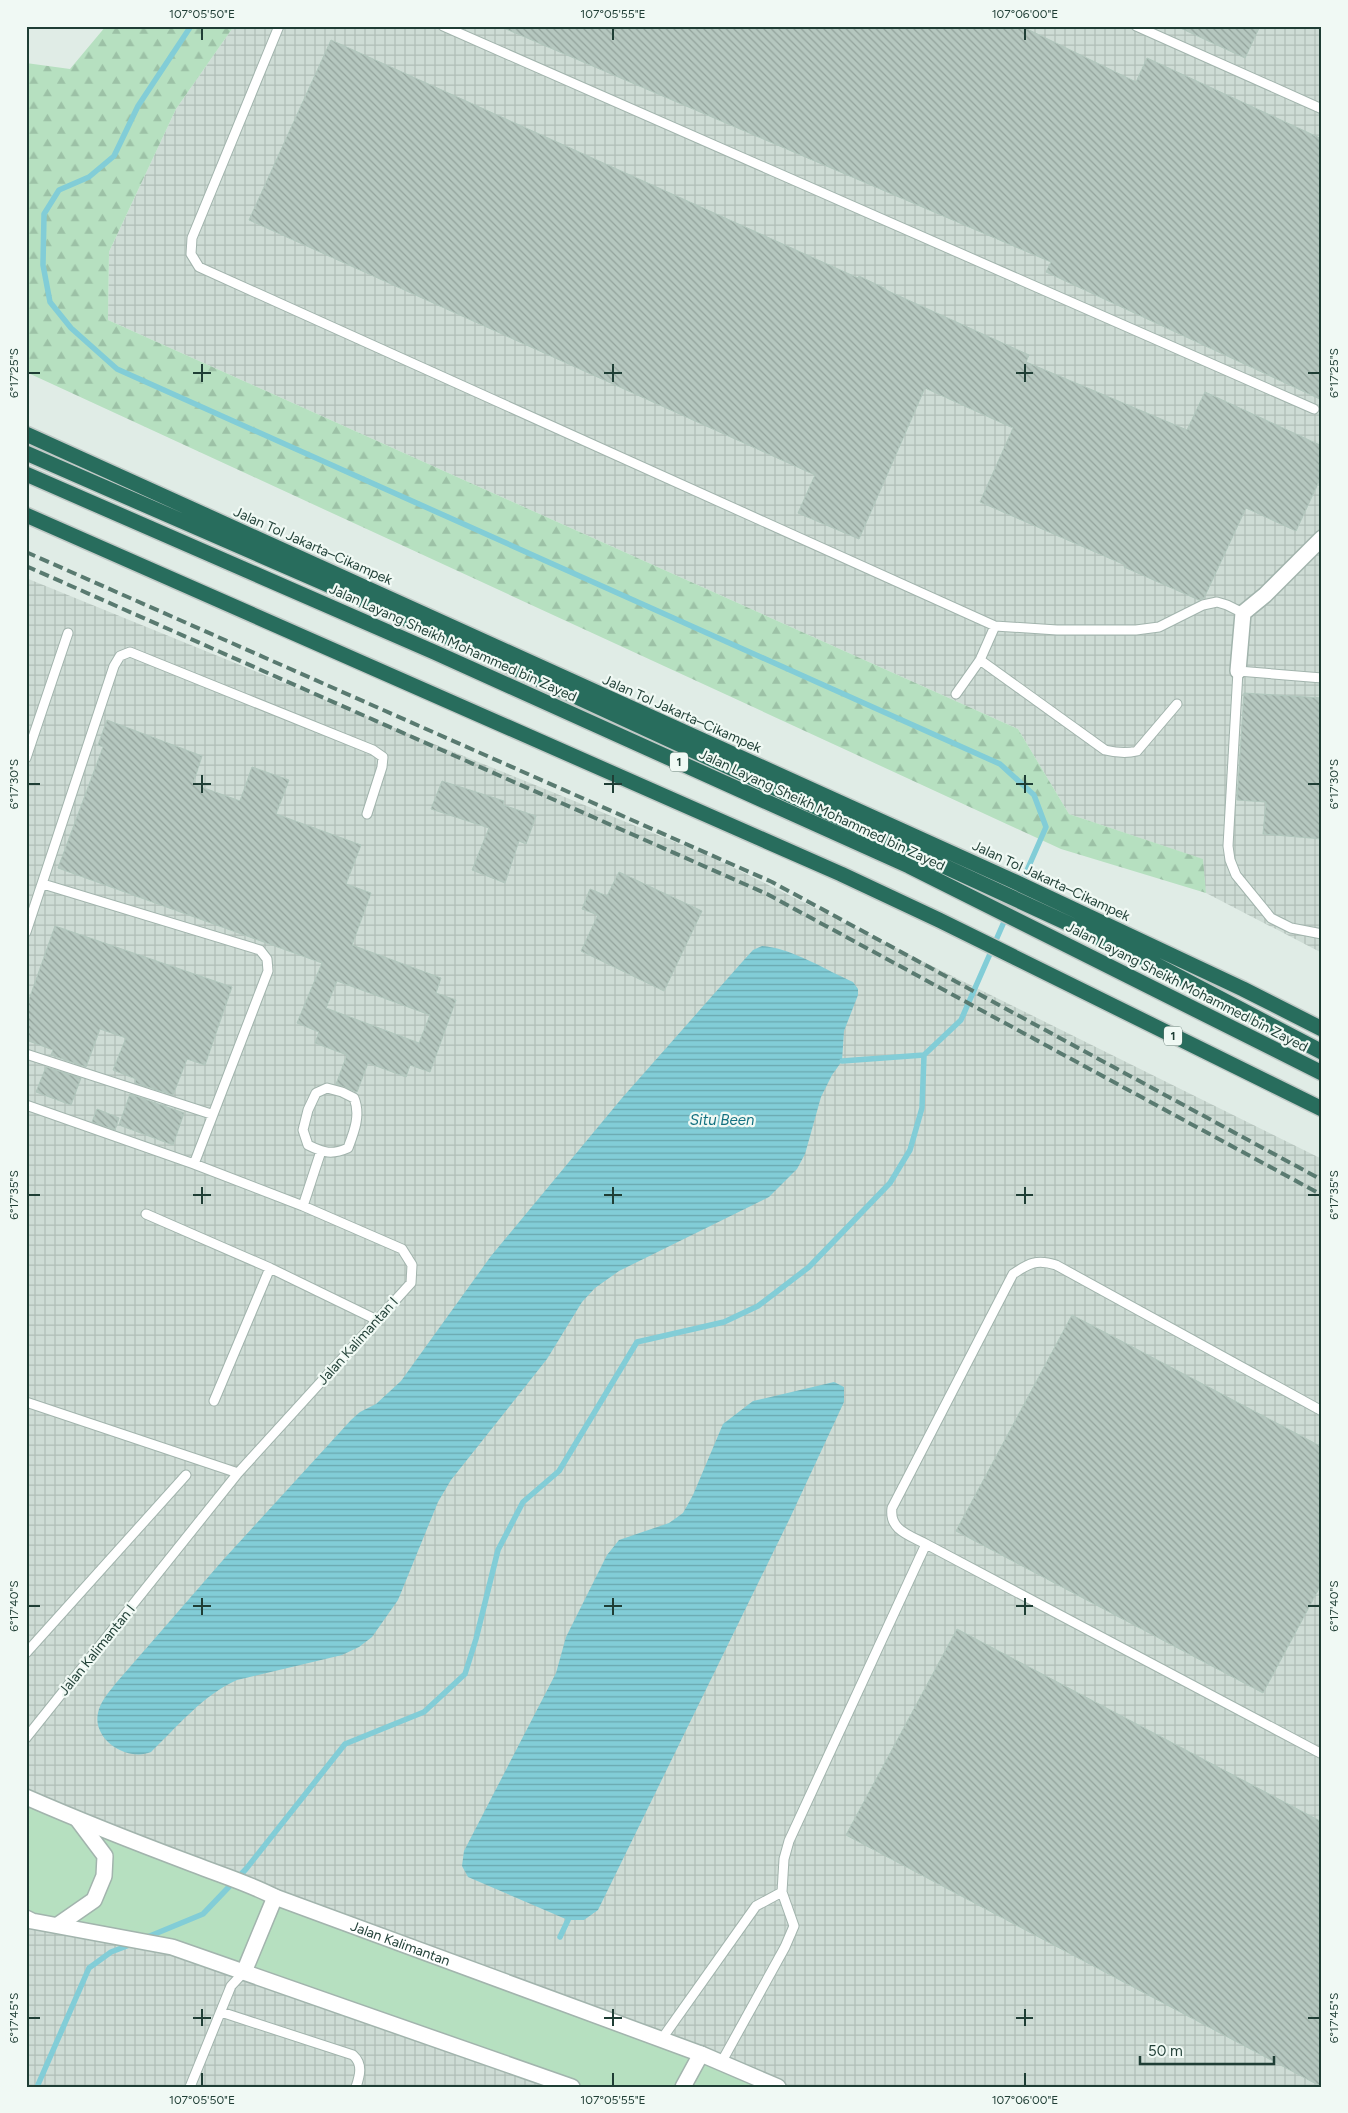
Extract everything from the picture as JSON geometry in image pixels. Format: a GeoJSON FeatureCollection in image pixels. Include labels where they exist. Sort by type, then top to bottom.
{"type":"FeatureCollection","features":[{"type":"Feature","properties":{"kind":"highway","name":"Jalan Tol Jakarta–Cikampek"},"geometry":{"type":"LineString","coordinates":[[26,434],[972,862],[1243,989],[1322,1029]]}},
{"type":"Feature","properties":{"kind":"highway","name":"Jalan Layang Sheikh Mohammed bin Zayed"},"geometry":{"type":"LineString","coordinates":[[26,453],[436,632],[1143,958],[1322,1052]]}},
{"type":"Feature","properties":{"kind":"highway","name":"Jalan Layang Sheikh Mohammed bin Zayed"},"geometry":{"type":"LineString","coordinates":[[26,474],[425,648],[909,866],[1322,1073]]}},
{"type":"Feature","properties":{"kind":"highway","name":"1"},"geometry":{"type":"LineString","coordinates":[[26,515],[832,870],[939,920],[1322,1109]]}},
{"type":"Feature","properties":{"kind":"street"},"geometry":{"type":"LineString","coordinates":[[1238,671],[1243,613],[1265,595],[1322,538]]}},
{"type":"Feature","properties":{"kind":"street","name":"Jalan Kalimantan"},"geometry":{"type":"LineString","coordinates":[[26,1797],[196,1865],[249,1883],[275,1897],[701,2054],[778,2087]]}},
{"type":"Feature","properties":{"kind":"street"},"geometry":{"type":"LineString","coordinates":[[58,1925],[94,1900],[104,1876],[105,1856],[77,1819]]}},
{"type":"Feature","properties":{"kind":"street"},"geometry":{"type":"LineString","coordinates":[[244,1972],[275,1897]]}},
{"type":"Feature","properties":{"kind":"street"},"geometry":{"type":"LineString","coordinates":[[26,1918],[32,1921],[172,1947],[572,2087]]}},
{"type":"Feature","properties":{"kind":"street"},"geometry":{"type":"LineString","coordinates":[[683,2087],[701,2054]]}},
{"type":"Feature","properties":{"kind":"lane"},"geometry":{"type":"LineString","coordinates":[[279,26],[192,238],[191,254],[199,267],[995,626],[1057,630],[1136,630],[1159,627],[1203,605],[1217,602],[1243,613]]}},
{"type":"Feature","properties":{"kind":"lane"},"geometry":{"type":"LineString","coordinates":[[443,26],[1314,409]]}},
{"type":"Feature","properties":{"kind":"lane"},"geometry":{"type":"LineString","coordinates":[[1136,26],[1322,109]]}},
{"type":"Feature","properties":{"kind":"lane"},"geometry":{"type":"LineString","coordinates":[[956,694],[980,660],[995,626]]}},
{"type":"Feature","properties":{"kind":"lane"},"geometry":{"type":"LineString","coordinates":[[26,758],[68,633]]}},
{"type":"Feature","properties":{"kind":"lane"},"geometry":{"type":"LineString","coordinates":[[26,932],[114,666],[120,656],[130,652],[373,750],[383,757],[382,767],[367,814]]}},
{"type":"Feature","properties":{"kind":"lane"},"geometry":{"type":"LineString","coordinates":[[980,660],[1106,750],[1117,753],[1128,754],[1138,751],[1177,704]]}},
{"type":"Feature","properties":{"kind":"lane"},"geometry":{"type":"LineString","coordinates":[[1322,678],[1238,671],[1228,846],[1230,860],[1236,875],[1271,918],[1291,928],[1322,934]]}},
{"type":"Feature","properties":{"kind":"lane"},"geometry":{"type":"LineString","coordinates":[[43,884],[260,950],[267,959],[268,971],[211,1114],[194,1164]]}},
{"type":"Feature","properties":{"kind":"lane"},"geometry":{"type":"LineString","coordinates":[[26,1054],[211,1114]]}},
{"type":"Feature","properties":{"kind":"lane"},"geometry":{"type":"LineString","coordinates":[[327,1088],[354,1098],[357,1106],[356,1129],[348,1148],[336,1152],[322,1151],[308,1146],[303,1130],[308,1110],[316,1093],[327,1088]]}},
{"type":"Feature","properties":{"kind":"lane","name":"Jalan Kalimantan I"},"geometry":{"type":"LineString","coordinates":[[26,1105],[194,1164],[303,1206],[402,1249],[412,1265],[411,1283],[238,1473],[26,1738]]}},
{"type":"Feature","properties":{"kind":"lane"},"geometry":{"type":"LineString","coordinates":[[303,1206],[322,1151]]}},
{"type":"Feature","properties":{"kind":"lane"},"geometry":{"type":"LineString","coordinates":[[146,1214],[270,1268],[377,1320]]}},
{"type":"Feature","properties":{"kind":"lane"},"geometry":{"type":"LineString","coordinates":[[1322,1411],[1056,1265],[1043,1261],[1027,1264],[1013,1274],[892,1508],[891,1517],[899,1530],[1322,1754]]}},
{"type":"Feature","properties":{"kind":"lane"},"geometry":{"type":"LineString","coordinates":[[214,1402],[270,1268]]}},
{"type":"Feature","properties":{"kind":"lane"},"geometry":{"type":"LineString","coordinates":[[26,1402],[238,1473]]}},
{"type":"Feature","properties":{"kind":"lane"},"geometry":{"type":"LineString","coordinates":[[26,1653],[186,1475]]}},
{"type":"Feature","properties":{"kind":"lane"},"geometry":{"type":"LineString","coordinates":[[721,2063],[785,1947],[794,1926],[782,1892],[784,1859],[789,1841],[926,1544]]}},
{"type":"Feature","properties":{"kind":"lane"},"geometry":{"type":"LineString","coordinates":[[662,2040],[756,1906],[782,1892]]}},
{"type":"Feature","properties":{"kind":"lane"},"geometry":{"type":"LineString","coordinates":[[190,2087],[231,1986],[244,1972]]}},
{"type":"Feature","properties":{"kind":"lane"},"geometry":{"type":"LineString","coordinates":[[221,2012],[353,2054],[358,2060],[360,2068],[356,2087]]}},
{"type":"Feature","properties":{"kind":"shaded area"},"geometry":{"type":"Polygon","coordinates":[[[234,26],[1322,26],[1322,953],[1206,893],[1202,859],[1069,814],[1018,729],[108,320],[109,252],[176,109],[234,26]]]}},
{"type":"Feature","properties":{"kind":"shaded area"},"geometry":{"type":"Polygon","coordinates":[[[26,578],[712,857],[1322,1159],[1322,2087],[26,2087],[26,578]]]}},
{"type":"Feature","properties":{"kind":"green space"},"geometry":{"type":"Polygon","coordinates":[[[106,26],[234,26],[176,109],[109,252],[108,320],[1018,729],[1069,814],[1203,859],[1206,893],[1061,849],[26,372],[26,63],[70,69],[106,26]]]}},
{"type":"Feature","properties":{"kind":"green space"},"geometry":{"type":"Polygon","coordinates":[[[26,1797],[778,2087],[572,2087],[244,1972],[26,1918],[26,1797]]]}},
{"type":"Feature","properties":{"kind":"water","name":"Situ Been"},"geometry":{"type":"Polygon","coordinates":[[[762,946],[784,950],[808,960],[853,982],[858,989],[858,995],[844,1031],[842,1061],[832,1075],[821,1097],[805,1154],[797,1169],[769,1197],[619,1271],[595,1288],[582,1302],[547,1359],[451,1480],[438,1502],[398,1600],[372,1637],[359,1647],[342,1655],[237,1680],[225,1686],[191,1712],[151,1752],[132,1754],[123,1751],[106,1740],[98,1723],[98,1713],[105,1697],[116,1683],[223,1560],[351,1420],[360,1412],[376,1404],[401,1381],[491,1256],[622,1098],[753,950],[762,946]]]}},
{"type":"Feature","properties":{"kind":"water"},"geometry":{"type":"Polygon","coordinates":[[[834,1382],[844,1387],[844,1402],[790,1518],[598,1910],[584,1920],[568,1920],[468,1877],[462,1866],[464,1851],[556,1673],[566,1637],[607,1555],[619,1540],[669,1523],[683,1513],[693,1495],[723,1424],[753,1401],[834,1382]]]}},
{"type":"Feature","properties":{"kind":"building"},"geometry":{"type":"Polygon","coordinates":[[[499,26],[1021,26],[1136,82],[1147,58],[1322,139],[1322,400],[1046,272],[1051,262],[499,26]]]}},
{"type":"Feature","properties":{"kind":"building"},"geometry":{"type":"Polygon","coordinates":[[[1176,26],[1260,26],[1245,58],[1176,26]]]}},
{"type":"Feature","properties":{"kind":"building"},"geometry":{"type":"Polygon","coordinates":[[[331,40],[858,278],[859,276],[1029,355],[1026,362],[1187,430],[1205,392],[1322,446],[1322,475],[1296,531],[1246,508],[1204,598],[1199,600],[1124,567],[1125,565],[980,502],[1013,428],[925,388],[859,539],[798,513],[815,475],[249,220],[331,40]]]}},
{"type":"Feature","properties":{"kind":"building"},"geometry":{"type":"Polygon","coordinates":[[[1244,693],[1322,698],[1319,745],[1322,746],[1322,839],[1263,834],[1266,802],[1237,800],[1244,693]]]}},
{"type":"Feature","properties":{"kind":"building"},"geometry":{"type":"Polygon","coordinates":[[[107,720],[202,756],[193,784],[240,801],[252,767],[289,780],[276,814],[361,845],[346,884],[371,893],[352,945],[441,978],[436,993],[456,1000],[430,1072],[410,1065],[406,1077],[368,1063],[357,1092],[336,1084],[347,1055],[315,1043],[319,1032],[297,1023],[322,963],[58,868],[103,747],[98,745],[107,720]],[[337,981],[326,1008],[419,1043],[430,1015],[337,981]]]}},
{"type":"Feature","properties":{"kind":"building"},"geometry":{"type":"Polygon","coordinates":[[[442,781],[504,801],[503,805],[536,816],[526,844],[519,841],[505,883],[472,870],[489,828],[431,809],[442,781]]]}},
{"type":"Feature","properties":{"kind":"building"},"geometry":{"type":"Polygon","coordinates":[[[619,872],[702,911],[664,991],[581,951],[598,915],[582,909],[590,889],[607,896],[619,872]]]}},
{"type":"Feature","properties":{"kind":"building"},"geometry":{"type":"Polygon","coordinates":[[[55,926],[232,987],[205,1065],[187,1059],[173,1095],[135,1083],[136,1079],[113,1070],[126,1038],[100,1029],[86,1067],[51,1055],[53,1050],[26,1040],[26,1008],[55,926]]]}},
{"type":"Feature","properties":{"kind":"building"},"geometry":{"type":"Polygon","coordinates":[[[46,1067],[81,1078],[71,1105],[36,1092],[46,1067]]]}},
{"type":"Feature","properties":{"kind":"building"},"geometry":{"type":"Polygon","coordinates":[[[130,1094],[184,1113],[173,1145],[119,1125],[130,1094]]]}},
{"type":"Feature","properties":{"kind":"building"},"geometry":{"type":"Polygon","coordinates":[[[97,1109],[119,1118],[115,1130],[92,1122],[97,1109]]]}},
{"type":"Feature","properties":{"kind":"building"},"geometry":{"type":"Polygon","coordinates":[[[1072,1315],[1322,1447],[1322,1583],[1263,1693],[956,1531],[1072,1315]]]}},
{"type":"Feature","properties":{"kind":"building"},"geometry":{"type":"Polygon","coordinates":[[[957,1629],[1322,1822],[1322,2087],[846,1835],[957,1629]]]}},
{"type":"Feature","properties":{"kind":"waterway"},"geometry":{"type":"LineString","coordinates":[[191,26],[138,106],[114,156],[89,177],[59,190],[44,214],[43,265],[50,302],[71,328],[117,369],[1000,764],[1034,795],[1046,827],[1021,884]]}},
{"type":"Feature","properties":{"kind":"waterway"},"geometry":{"type":"LineString","coordinates":[[145,1938],[203,1914],[246,1869],[345,1744],[424,1712],[465,1674],[476,1639],[498,1550],[523,1502],[559,1471],[637,1342],[724,1322],[758,1306],[809,1267],[890,1183],[910,1150],[922,1108],[924,1055],[961,1020],[1014,899]]}},
{"type":"Feature","properties":{"kind":"waterway"},"geometry":{"type":"LineString","coordinates":[[842,1061],[924,1055]]}},
{"type":"Feature","properties":{"kind":"waterway"},"geometry":{"type":"LineString","coordinates":[[560,1937],[568,1920]]}},
{"type":"Feature","properties":{"kind":"waterway"},"geometry":{"type":"LineString","coordinates":[[37,2087],[89,1968],[111,1952],[132,1944]]}},
{"type":"Feature","properties":{"kind":"railway"},"geometry":{"type":"LineString","coordinates":[[26,552],[772,882],[1322,1180]]}},
{"type":"Feature","properties":{"kind":"railway"},"geometry":{"type":"LineString","coordinates":[[26,566],[767,894],[1322,1195]]}}]}
